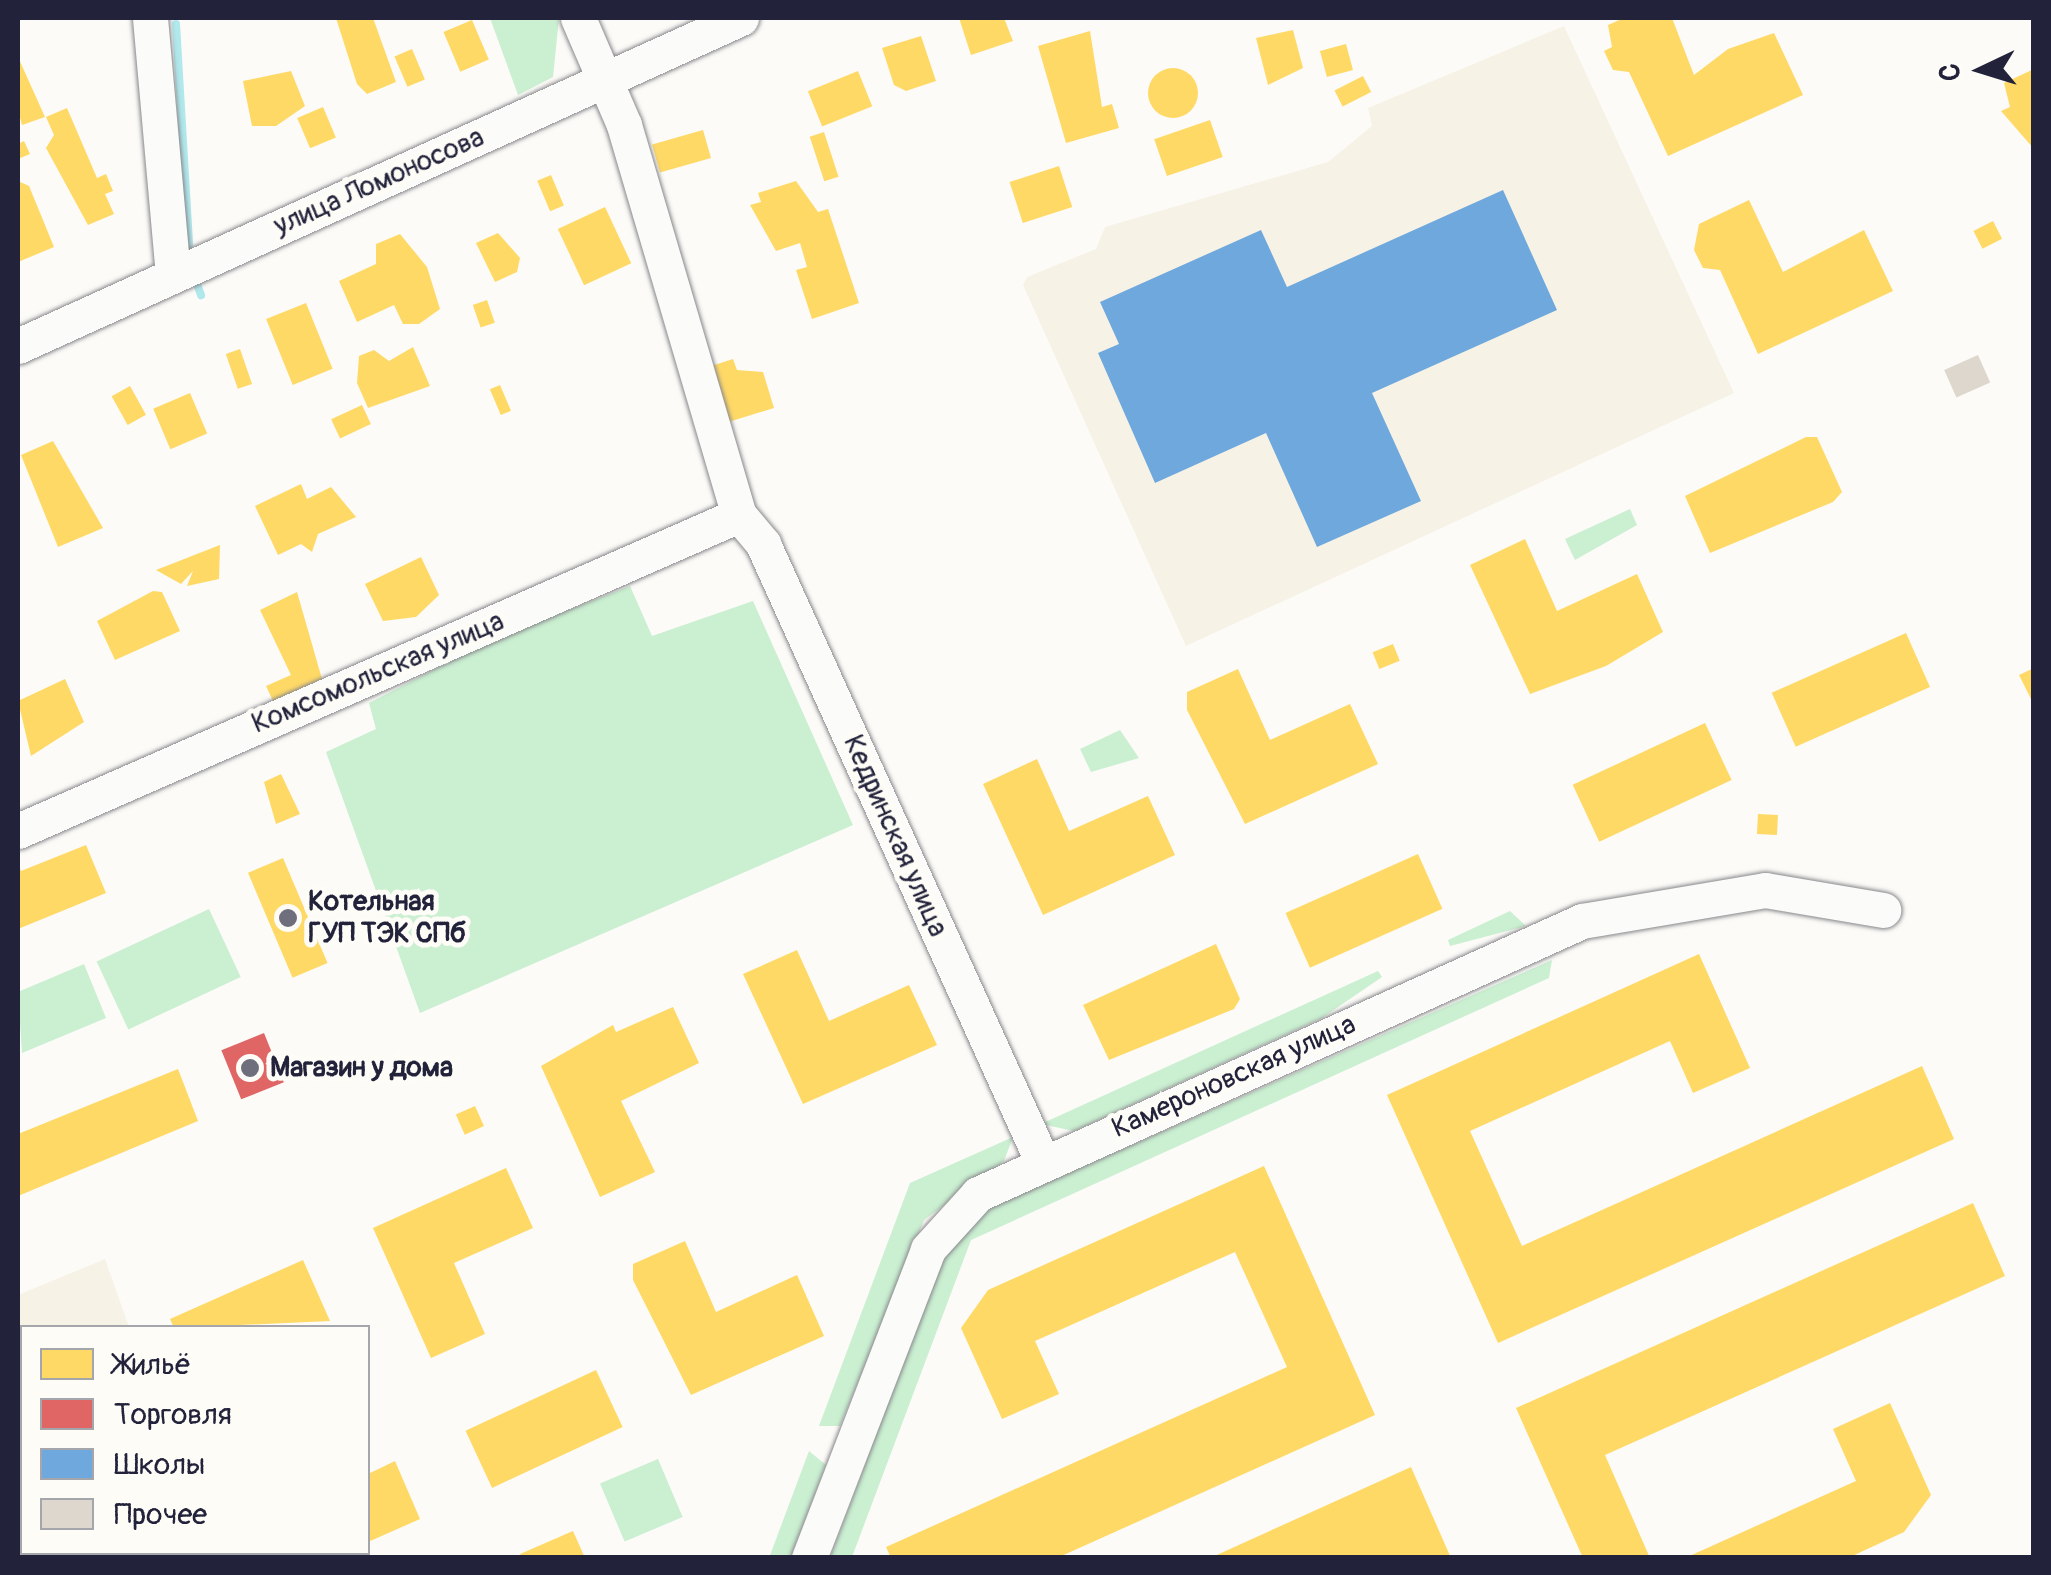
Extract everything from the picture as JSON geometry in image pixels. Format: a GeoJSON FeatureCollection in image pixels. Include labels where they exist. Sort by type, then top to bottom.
{"type":"FeatureCollection","features":[{"type":"Feature","properties":{"kind":"street"},"geometry":{"type":"LineString","coordinates":[[150,18],[173,274]]}},
{"type":"Feature","properties":{"kind":"street"},"geometry":{"type":"LineString","coordinates":[[578,18],[605,80]]}},
{"type":"Feature","properties":{"kind":"street","name":"улица Ломоносова"},"geometry":{"type":"LineString","coordinates":[[18,346],[741,18]]}},
{"type":"Feature","properties":{"kind":"street","name":"Кедринская улица"},"geometry":{"type":"LineString","coordinates":[[605,80],[739,516],[763,544],[1043,1163]]}},
{"type":"Feature","properties":{"kind":"street","name":"Комсомольская улица"},"geometry":{"type":"LineString","coordinates":[[18,830],[739,516]]}},
{"type":"Feature","properties":{"kind":"street","name":"Камероновская улица"},"geometry":{"type":"LineString","coordinates":[[810,1558],[935,1235],[978,1194],[1582,920],[1765,890],[1882,910]]}},
{"type":"Feature","properties":{"kind":"shaded area"},"geometry":{"type":"Polygon","coordinates":[[[1564,26],[1734,393],[1186,646],[1023,285],[1027,277],[1096,249],[1105,227],[1328,162],[1372,126],[1368,108],[1564,26]]]}},
{"type":"Feature","properties":{"kind":"shaded area"},"geometry":{"type":"Polygon","coordinates":[[[105,1259],[128,1325],[20,1325],[18,1545],[18,1295],[105,1259]]]}},
{"type":"Feature","properties":{"kind":"green space"},"geometry":{"type":"Polygon","coordinates":[[[490,18],[559,18],[553,77],[518,95],[490,18]]]}},
{"type":"Feature","properties":{"kind":"green space"},"geometry":{"type":"Polygon","coordinates":[[[1630,509],[1637,525],[1575,560],[1565,539],[1630,509]]]}},
{"type":"Feature","properties":{"kind":"green space"},"geometry":{"type":"Polygon","coordinates":[[[630,586],[652,636],[753,601],[853,825],[420,1013],[326,752],[376,729],[369,703],[488,642],[630,586]]]}},
{"type":"Feature","properties":{"kind":"green space"},"geometry":{"type":"Polygon","coordinates":[[[1120,730],[1139,758],[1091,772],[1080,749],[1120,730]]]}},
{"type":"Feature","properties":{"kind":"green space"},"geometry":{"type":"Polygon","coordinates":[[[209,909],[241,977],[128,1029],[97,961],[209,909]]]}},
{"type":"Feature","properties":{"kind":"green space"},"geometry":{"type":"Polygon","coordinates":[[[1510,911],[1526,926],[1450,946],[1448,940],[1510,911]]]}},
{"type":"Feature","properties":{"kind":"green space"},"geometry":{"type":"Polygon","coordinates":[[[1552,960],[1549,978],[971,1240],[852,1557],[830,1558],[946,1249],[985,1210],[1552,960]]]}},
{"type":"Feature","properties":{"kind":"green space"},"geometry":{"type":"Polygon","coordinates":[[[84,964],[106,1018],[22,1053],[18,992],[84,964]]]}},
{"type":"Feature","properties":{"kind":"green space"},"geometry":{"type":"Polygon","coordinates":[[[1378,971],[1382,977],[1322,1018],[1074,1131],[1041,1124],[1378,971]]]}},
{"type":"Feature","properties":{"kind":"green space"},"geometry":{"type":"Polygon","coordinates":[[[1013,1137],[1004,1161],[924,1220],[840,1426],[819,1426],[910,1183],[1013,1137]]]}},
{"type":"Feature","properties":{"kind":"green space"},"geometry":{"type":"Polygon","coordinates":[[[809,1451],[826,1465],[791,1557],[769,1558],[809,1451]]]}},
{"type":"Feature","properties":{"kind":"green space"},"geometry":{"type":"Polygon","coordinates":[[[658,1459],[683,1517],[625,1542],[600,1484],[658,1459]]]}},
{"type":"Feature","properties":{"kind":"building: Жильё"},"geometry":{"type":"Polygon","coordinates":[[[336,18],[373,18],[396,82],[367,94],[357,84],[336,18]]]}},
{"type":"Feature","properties":{"kind":"building: Жильё"},"geometry":{"type":"Polygon","coordinates":[[[959,18],[1004,18],[1013,41],[971,55],[959,18]]]}},
{"type":"Feature","properties":{"kind":"building: Жильё"},"geometry":{"type":"Polygon","coordinates":[[[1624,18],[1672,18],[1694,75],[1728,49],[1774,33],[1803,95],[1668,156],[1629,72],[1613,70],[1604,51],[1612,47],[1608,25],[1624,18]]]}},
{"type":"Feature","properties":{"kind":"building: Жильё"},"geometry":{"type":"Polygon","coordinates":[[[472,20],[489,60],[460,72],[443,32],[472,20]]]}},
{"type":"Feature","properties":{"kind":"building: Жильё"},"geometry":{"type":"Polygon","coordinates":[[[1293,30],[1303,68],[1268,85],[1256,38],[1293,30]]]}},
{"type":"Feature","properties":{"kind":"building: Жильё"},"geometry":{"type":"Polygon","coordinates":[[[1090,31],[1102,107],[1112,104],[1119,128],[1066,143],[1038,46],[1090,31]]]}},
{"type":"Feature","properties":{"kind":"building: Жильё"},"geometry":{"type":"Polygon","coordinates":[[[921,36],[936,81],[906,91],[894,85],[882,48],[921,36]]]}},
{"type":"Feature","properties":{"kind":"building: Жильё"},"geometry":{"type":"Polygon","coordinates":[[[1346,44],[1353,70],[1327,77],[1320,51],[1346,44]]]}},
{"type":"Feature","properties":{"kind":"building: Жильё"},"geometry":{"type":"Polygon","coordinates":[[[412,49],[425,79],[407,87],[395,56],[412,49]]]}},
{"type":"Feature","properties":{"kind":"building: Жильё"},"geometry":{"type":"Polygon","coordinates":[[[18,57],[45,117],[22,125],[18,110],[18,57]]]}},
{"type":"Feature","properties":{"kind":"building: Жильё"},"geometry":{"type":"Polygon","coordinates":[[[1173,68],[1191,75],[1198,93],[1191,111],[1173,118],[1155,111],[1148,93],[1155,75],[1173,68]]]}},
{"type":"Feature","properties":{"kind":"building: Жильё"},"geometry":{"type":"Polygon","coordinates":[[[2034,69],[2034,149],[2001,111],[2010,107],[2004,83],[2034,69]]]}},
{"type":"Feature","properties":{"kind":"building: Жильё"},"geometry":{"type":"Polygon","coordinates":[[[291,71],[305,106],[276,126],[252,126],[243,81],[291,71]]]}},
{"type":"Feature","properties":{"kind":"building: Жильё"},"geometry":{"type":"Polygon","coordinates":[[[858,71],[872,106],[822,126],[808,91],[858,71]]]}},
{"type":"Feature","properties":{"kind":"building: Жильё"},"geometry":{"type":"Polygon","coordinates":[[[1363,76],[1371,92],[1343,107],[1334,91],[1363,76]]]}},
{"type":"Feature","properties":{"kind":"building: Жильё"},"geometry":{"type":"Polygon","coordinates":[[[323,107],[336,137],[310,148],[297,118],[323,107]]]}},
{"type":"Feature","properties":{"kind":"building: Жильё"},"geometry":{"type":"Polygon","coordinates":[[[67,108],[97,178],[106,174],[113,191],[105,194],[114,214],[88,225],[46,148],[54,135],[46,117],[67,108]]]}},
{"type":"Feature","properties":{"kind":"building: Жильё"},"geometry":{"type":"Polygon","coordinates":[[[1210,120],[1223,157],[1167,176],[1154,139],[1210,120]]]}},
{"type":"Feature","properties":{"kind":"building: Жильё"},"geometry":{"type":"Polygon","coordinates":[[[703,130],[711,158],[660,172],[652,145],[703,130]]]}},
{"type":"Feature","properties":{"kind":"building: Жильё"},"geometry":{"type":"Polygon","coordinates":[[[824,132],[839,177],[824,181],[810,137],[824,132]]]}},
{"type":"Feature","properties":{"kind":"building: Жильё"},"geometry":{"type":"Polygon","coordinates":[[[24,141],[30,154],[18,159],[18,144],[24,141]]]}},
{"type":"Feature","properties":{"kind":"building: Жильё"},"geometry":{"type":"Polygon","coordinates":[[[1059,166],[1072,207],[1023,223],[1010,182],[1059,166]]]}},
{"type":"Feature","properties":{"kind":"building: Жильё"},"geometry":{"type":"Polygon","coordinates":[[[551,175],[564,205],[550,211],[537,181],[551,175]]]}},
{"type":"Feature","properties":{"kind":"building: Жильё"},"geometry":{"type":"Polygon","coordinates":[[[18,181],[29,186],[54,247],[18,262],[18,181]]]}},
{"type":"Feature","properties":{"kind":"building: Жильё"},"geometry":{"type":"Polygon","coordinates":[[[796,181],[818,212],[828,209],[859,303],[812,319],[796,270],[807,267],[800,243],[776,251],[750,205],[761,202],[758,193],[796,181]]]}},
{"type":"Feature","properties":{"kind":"building: Жильё"},"geometry":{"type":"Polygon","coordinates":[[[1749,200],[1783,272],[1864,230],[1893,291],[1758,354],[1720,270],[1703,268],[1694,250],[1699,224],[1749,200]]]}},
{"type":"Feature","properties":{"kind":"building: Жильё"},"geometry":{"type":"Polygon","coordinates":[[[605,207],[631,263],[584,285],[558,229],[605,207]]]}},
{"type":"Feature","properties":{"kind":"building: Жильё"},"geometry":{"type":"Polygon","coordinates":[[[1993,221],[2002,239],[1982,249],[1973,231],[1993,221]]]}},
{"type":"Feature","properties":{"kind":"building: Жильё"},"geometry":{"type":"Polygon","coordinates":[[[498,233],[520,258],[517,272],[495,282],[476,243],[498,233]]]}},
{"type":"Feature","properties":{"kind":"building: Жильё"},"geometry":{"type":"Polygon","coordinates":[[[400,234],[427,267],[440,309],[419,324],[403,324],[394,305],[357,322],[339,281],[376,264],[376,244],[400,234]]]}},
{"type":"Feature","properties":{"kind":"building: Жильё"},"geometry":{"type":"Polygon","coordinates":[[[487,300],[495,323],[481,328],[473,305],[487,300]]]}},
{"type":"Feature","properties":{"kind":"building: Жильё"},"geometry":{"type":"Polygon","coordinates":[[[306,303],[333,369],[293,385],[266,319],[306,303]]]}},
{"type":"Feature","properties":{"kind":"building: Жильё"},"geometry":{"type":"Polygon","coordinates":[[[413,347],[430,386],[368,408],[357,383],[359,356],[374,350],[389,361],[413,347]]]}},
{"type":"Feature","properties":{"kind":"building: Жильё"},"geometry":{"type":"Polygon","coordinates":[[[240,349],[252,384],[238,389],[226,354],[240,349]]]}},
{"type":"Feature","properties":{"kind":"building: Жильё"},"geometry":{"type":"Polygon","coordinates":[[[733,359],[737,370],[763,372],[774,408],[722,424],[705,368],[733,359]]]}},
{"type":"Feature","properties":{"kind":"building: Жильё"},"geometry":{"type":"Polygon","coordinates":[[[500,385],[511,411],[501,415],[490,389],[500,385]]]}},
{"type":"Feature","properties":{"kind":"building: Жильё"},"geometry":{"type":"Polygon","coordinates":[[[130,386],[146,415],[128,425],[112,396],[130,386]]]}},
{"type":"Feature","properties":{"kind":"building: Жильё"},"geometry":{"type":"Polygon","coordinates":[[[190,393],[207,434],[170,449],[153,409],[190,393]]]}},
{"type":"Feature","properties":{"kind":"building: Жильё"},"geometry":{"type":"Polygon","coordinates":[[[362,405],[371,424],[340,438],[331,419],[362,405]]]}},
{"type":"Feature","properties":{"kind":"building: Жильё"},"geometry":{"type":"Polygon","coordinates":[[[1806,437],[1817,437],[1842,492],[1833,502],[1710,553],[1685,496],[1806,437]]]}},
{"type":"Feature","properties":{"kind":"building: Жильё"},"geometry":{"type":"Polygon","coordinates":[[[53,441],[103,528],[58,547],[21,455],[53,441]]]}},
{"type":"Feature","properties":{"kind":"building: Жильё"},"geometry":{"type":"Polygon","coordinates":[[[301,484],[307,499],[331,487],[356,517],[318,534],[312,552],[301,544],[278,555],[255,506],[301,484]]]}},
{"type":"Feature","properties":{"kind":"building: Жильё"},"geometry":{"type":"Polygon","coordinates":[[[1525,539],[1557,611],[1637,574],[1663,632],[1606,666],[1530,694],[1470,565],[1525,539]]]}},
{"type":"Feature","properties":{"kind":"building: Жильё"},"geometry":{"type":"Polygon","coordinates":[[[220,545],[219,579],[187,586],[193,571],[181,584],[156,570],[220,545]]]}},
{"type":"Feature","properties":{"kind":"building: Жильё"},"geometry":{"type":"Polygon","coordinates":[[[421,557],[439,595],[416,617],[383,621],[365,584],[421,557]]]}},
{"type":"Feature","properties":{"kind":"building: Жильё"},"geometry":{"type":"Polygon","coordinates":[[[153,591],[162,592],[180,631],[115,660],[97,621],[153,591]]]}},
{"type":"Feature","properties":{"kind":"building: Жильё"},"geometry":{"type":"Polygon","coordinates":[[[297,592],[322,679],[273,701],[266,686],[291,675],[260,610],[297,592]]]}},
{"type":"Feature","properties":{"kind":"building: Жильё"},"geometry":{"type":"Polygon","coordinates":[[[1906,633],[1930,687],[1796,747],[1772,693],[1906,633]]]}},
{"type":"Feature","properties":{"kind":"building: Жильё"},"geometry":{"type":"Polygon","coordinates":[[[1393,644],[1400,661],[1379,669],[1373,652],[1393,644]]]}},
{"type":"Feature","properties":{"kind":"building: Жильё"},"geometry":{"type":"Polygon","coordinates":[[[2034,668],[2034,705],[2019,675],[2034,668]]]}},
{"type":"Feature","properties":{"kind":"building: Жильё"},"geometry":{"type":"Polygon","coordinates":[[[1238,669],[1270,740],[1350,704],[1378,764],[1245,824],[1187,710],[1187,692],[1238,669]]]}},
{"type":"Feature","properties":{"kind":"building: Жильё"},"geometry":{"type":"Polygon","coordinates":[[[65,679],[84,722],[31,756],[18,701],[65,679]]]}},
{"type":"Feature","properties":{"kind":"building: Жильё"},"geometry":{"type":"Polygon","coordinates":[[[1705,723],[1732,780],[1599,842],[1573,785],[1705,723]]]}},
{"type":"Feature","properties":{"kind":"building: Жильё"},"geometry":{"type":"Polygon","coordinates":[[[1037,759],[1069,831],[1148,796],[1175,855],[1043,915],[983,784],[1037,759]]]}},
{"type":"Feature","properties":{"kind":"building: Жильё"},"geometry":{"type":"Polygon","coordinates":[[[281,774],[300,814],[276,824],[264,782],[281,774]]]}},
{"type":"Feature","properties":{"kind":"building: Жильё"},"geometry":{"type":"Polygon","coordinates":[[[1758,814],[1778,815],[1777,835],[1757,834],[1758,814]]]}},
{"type":"Feature","properties":{"kind":"building: Жильё"},"geometry":{"type":"Polygon","coordinates":[[[86,845],[106,893],[18,929],[18,863],[21,871],[86,845]]]}},
{"type":"Feature","properties":{"kind":"building: Жильё"},"geometry":{"type":"Polygon","coordinates":[[[1418,854],[1442,909],[1310,968],[1286,913],[1418,854]]]}},
{"type":"Feature","properties":{"kind":"building: Жильё","name":"Котельная ГУП ТЭК СПб"},"geometry":{"type":"Polygon","coordinates":[[[283,858],[328,963],[293,978],[248,873],[283,858]]]}},
{"type":"Feature","properties":{"kind":"building: Жильё"},"geometry":{"type":"Polygon","coordinates":[[[1216,944],[1240,999],[1234,1009],[1109,1060],[1083,1005],[1216,944]]]}},
{"type":"Feature","properties":{"kind":"building: Жильё"},"geometry":{"type":"Polygon","coordinates":[[[797,950],[829,1021],[909,985],[937,1045],[803,1104],[743,974],[797,950]]]}},
{"type":"Feature","properties":{"kind":"building: Жильё"},"geometry":{"type":"Polygon","coordinates":[[[1699,954],[1750,1068],[1693,1093],[1670,1041],[1470,1131],[1522,1246],[1922,1066],[1954,1139],[1498,1343],[1387,1095],[1699,954]]]}},
{"type":"Feature","properties":{"kind":"building: Жильё"},"geometry":{"type":"Polygon","coordinates":[[[673,1007],[699,1063],[621,1101],[655,1172],[600,1197],[541,1066],[613,1025],[616,1032],[673,1007]]]}},
{"type":"Feature","properties":{"kind":"building: Жильё"},"geometry":{"type":"Polygon","coordinates":[[[178,1069],[198,1121],[18,1196],[18,1134],[178,1069]]]}},
{"type":"Feature","properties":{"kind":"building: Жильё"},"geometry":{"type":"Polygon","coordinates":[[[475,1106],[484,1126],[465,1135],[456,1115],[475,1106]]]}},
{"type":"Feature","properties":{"kind":"building: Жильё"},"geometry":{"type":"Polygon","coordinates":[[[1264,1166],[1375,1415],[1057,1558],[891,1558],[886,1547],[1287,1367],[1235,1252],[1035,1341],[1059,1394],[1002,1419],[961,1328],[988,1290],[1264,1166]]]}},
{"type":"Feature","properties":{"kind":"building: Жильё"},"geometry":{"type":"Polygon","coordinates":[[[506,1168],[533,1228],[454,1263],[485,1334],[431,1358],[373,1228],[506,1168]]]}},
{"type":"Feature","properties":{"kind":"building: Жильё"},"geometry":{"type":"Polygon","coordinates":[[[1973,1203],[2005,1276],[1605,1455],[1650,1558],[1583,1558],[1516,1408],[1973,1203]]]}},
{"type":"Feature","properties":{"kind":"building: Жильё"},"geometry":{"type":"Polygon","coordinates":[[[685,1241],[716,1312],[797,1275],[824,1336],[691,1395],[633,1280],[633,1264],[685,1241]]]}},
{"type":"Feature","properties":{"kind":"building: Жильё"},"geometry":{"type":"Polygon","coordinates":[[[303,1260],[330,1321],[173,1325],[170,1319],[303,1260]]]}},
{"type":"Feature","properties":{"kind":"building: Жильё"},"geometry":{"type":"Polygon","coordinates":[[[596,1370],[623,1427],[492,1488],[465,1431],[596,1370]]]}},
{"type":"Feature","properties":{"kind":"building: Жильё"},"geometry":{"type":"Polygon","coordinates":[[[1890,1403],[1931,1495],[1904,1532],[1848,1558],[1685,1558],[1856,1481],[1833,1429],[1890,1403]]]}},
{"type":"Feature","properties":{"kind":"building: Жильё"},"geometry":{"type":"Polygon","coordinates":[[[395,1461],[420,1519],[370,1541],[370,1473],[395,1461]]]}},
{"type":"Feature","properties":{"kind":"building: Жильё"},"geometry":{"type":"Polygon","coordinates":[[[1411,1467],[1451,1558],[1210,1558],[1411,1467]]]}},
{"type":"Feature","properties":{"kind":"building: Жильё"},"geometry":{"type":"Polygon","coordinates":[[[573,1531],[585,1558],[522,1558],[520,1554],[573,1531]]]}},
{"type":"Feature","properties":{"kind":"building: Торговля"},"geometry":{"type":"Polygon","coordinates":[[[264,1033],[284,1082],[241,1099],[221,1050],[264,1033]]]}},
{"type":"Feature","properties":{"kind":"building: Школы"},"geometry":{"type":"Polygon","coordinates":[[[1503,190],[1557,310],[1372,393],[1421,501],[1317,547],[1266,433],[1155,483],[1098,353],[1119,344],[1100,302],[1261,230],[1287,287],[1503,190]]]}},
{"type":"Feature","properties":{"kind":"building: Школы"},"geometry":{"type":"Polygon","coordinates":[[[18,1351],[20,1507],[18,1508],[18,1351]]]}},
{"type":"Feature","properties":{"kind":"building: Прочее"},"geometry":{"type":"Polygon","coordinates":[[[1978,355],[1990,382],[1956,397],[1944,370],[1978,355]]]}},
{"type":"Feature","properties":{"kind":"waterway"},"geometry":{"type":"LineString","coordinates":[[176,24],[189,245]]}},
{"type":"Feature","properties":{"kind":"waterway"},"geometry":{"type":"LineString","coordinates":[[197,284],[201,295]]}},
{"type":"Feature","properties":{"kind":"place","name":"Котельная ГУП ТЭК СПб"},"geometry":{"type":"Point","coordinates":[288,918]}},
{"type":"Feature","properties":{"kind":"place","name":"Магазин у дома"},"geometry":{"type":"Point","coordinates":[250,1068]}}]}
